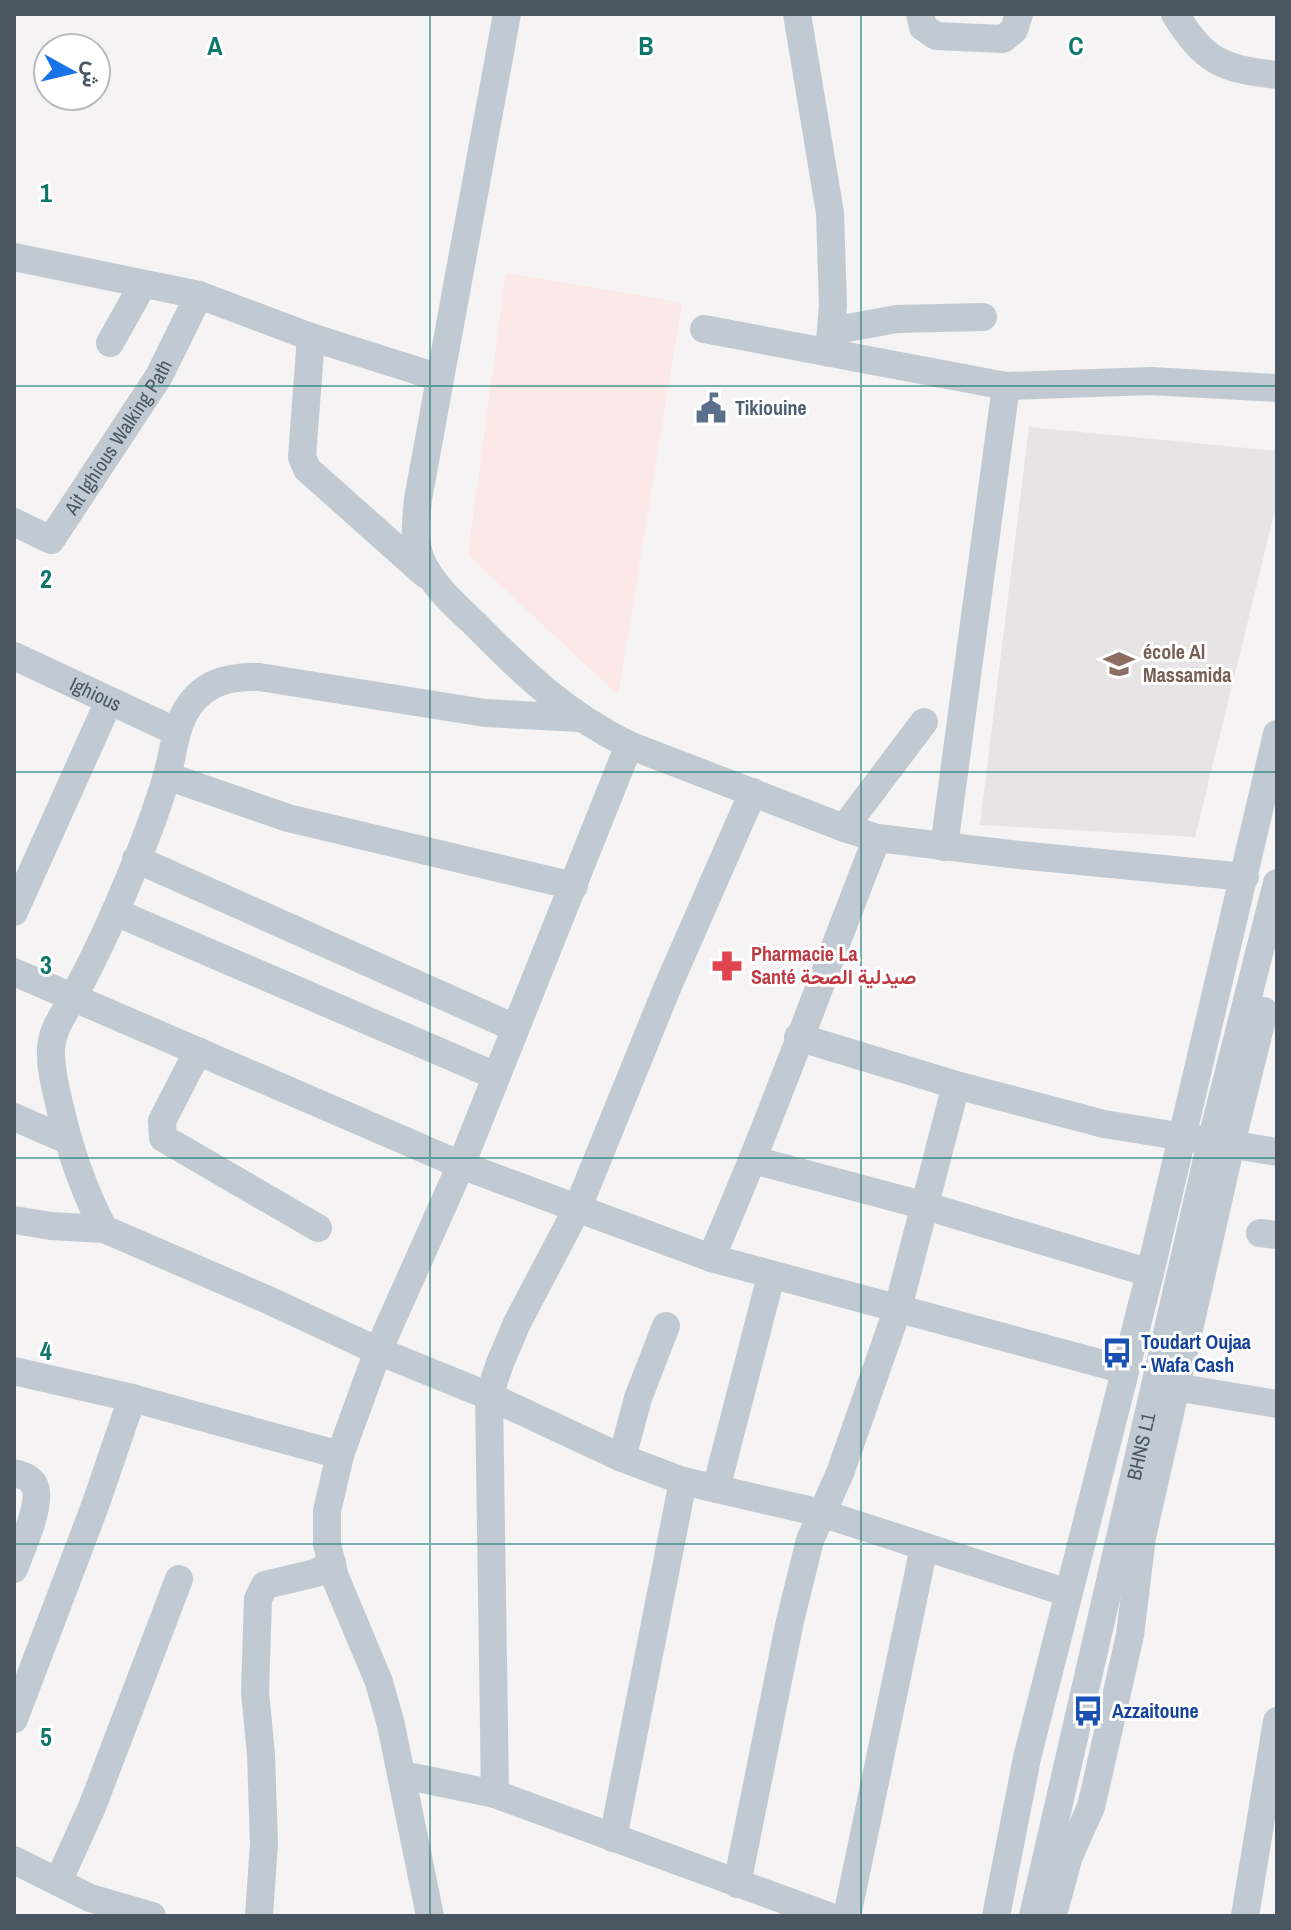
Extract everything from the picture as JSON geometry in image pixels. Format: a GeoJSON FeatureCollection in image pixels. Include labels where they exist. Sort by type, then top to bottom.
{"type":"FeatureCollection","features":[{"type":"Feature","properties":{"kind":"street"},"geometry":{"type":"LineString","coordinates":[[432,580],[420,557],[415,532],[418,499],[507,14]]}},
{"type":"Feature","properties":{"kind":"street"},"geometry":{"type":"LineString","coordinates":[[797,14],[830,213],[833,260],[830,342]]}},
{"type":"Feature","properties":{"kind":"street"},"geometry":{"type":"LineString","coordinates":[[920,14],[923,27],[936,36],[1003,39],[1014,30],[1019,14]]}},
{"type":"Feature","properties":{"kind":"street"},"geometry":{"type":"LineString","coordinates":[[1175,14],[1207,57],[1242,71],[1277,75]]}},
{"type":"Feature","properties":{"kind":"street"},"geometry":{"type":"LineString","coordinates":[[14,257],[199,295],[311,337],[440,378]]}},
{"type":"Feature","properties":{"kind":"street"},"geometry":{"type":"LineString","coordinates":[[110,343],[143,284]]}},
{"type":"Feature","properties":{"kind":"street","name":"Ait Ighious Walking Path"},"geometry":{"type":"LineString","coordinates":[[14,522],[51,540],[159,376],[199,295]]}},
{"type":"Feature","properties":{"kind":"street"},"geometry":{"type":"LineString","coordinates":[[830,342],[897,319],[983,317]]}},
{"type":"Feature","properties":{"kind":"street"},"geometry":{"type":"LineString","coordinates":[[704,329],[830,342],[1006,386],[1151,381],[1277,388]]}},
{"type":"Feature","properties":{"kind":"street"},"geometry":{"type":"LineString","coordinates":[[311,337],[302,457],[307,469],[432,580],[534,684],[580,718],[629,745],[877,838],[1245,877]]}},
{"type":"Feature","properties":{"kind":"street"},"geometry":{"type":"LineString","coordinates":[[944,847],[1006,386]]}},
{"type":"Feature","properties":{"kind":"street","name":"Ighious"},"geometry":{"type":"LineString","coordinates":[[14,656],[177,732]]}},
{"type":"Feature","properties":{"kind":"street"},"geometry":{"type":"LineString","coordinates":[[104,1229],[91,1204],[67,1140],[51,1068],[51,1046],[56,1025],[73,999],[115,912],[167,776],[177,732],[190,704],[214,684],[234,676],[259,677],[485,713],[580,718]]}},
{"type":"Feature","properties":{"kind":"street"},"geometry":{"type":"LineString","coordinates":[[14,912],[24,860],[109,701]]}},
{"type":"Feature","properties":{"kind":"street"},"geometry":{"type":"LineString","coordinates":[[844,828],[924,722]]}},
{"type":"Feature","properties":{"kind":"street"},"geometry":{"type":"LineString","coordinates":[[996,1916],[1027,1758],[1150,1273],[1277,734]]}},
{"type":"Feature","properties":{"kind":"street"},"geometry":{"type":"LineString","coordinates":[[430,1916],[403,1775],[379,1682],[332,1563],[327,1544],[327,1511],[340,1455],[378,1351],[461,1165],[629,745]]}},
{"type":"Feature","properties":{"kind":"street"},"geometry":{"type":"LineString","coordinates":[[167,776],[288,818],[574,886]]}},
{"type":"Feature","properties":{"kind":"street"},"geometry":{"type":"LineString","coordinates":[[495,1794],[489,1396],[517,1323],[578,1207],[668,986],[753,792]]}},
{"type":"Feature","properties":{"kind":"street"},"geometry":{"type":"LineString","coordinates":[[711,1258],[754,1160],[798,1037],[877,838]]}},
{"type":"Feature","properties":{"kind":"street"},"geometry":{"type":"LineString","coordinates":[[136,859],[515,1028]]}},
{"type":"Feature","properties":{"kind":"street","name":"BHNS L1"},"geometry":{"type":"LineString","coordinates":[[1040,1916],[1221,1143],[1277,883]]}},
{"type":"Feature","properties":{"kind":"street","name":"BHNS L1"},"geometry":{"type":"LineString","coordinates":[[1033,1916],[1277,911]]}},
{"type":"Feature","properties":{"kind":"street"},"geometry":{"type":"LineString","coordinates":[[115,912],[496,1076]]}},
{"type":"Feature","properties":{"kind":"street"},"geometry":{"type":"LineString","coordinates":[[1053,1916],[1069,1856],[1091,1807],[1130,1635],[1142,1537],[1175,1387],[1221,1143],[1277,960]]}},
{"type":"Feature","properties":{"kind":"street"},"geometry":{"type":"LineString","coordinates":[[14,972],[461,1165],[711,1258],[1125,1370]]}},
{"type":"Feature","properties":{"kind":"street"},"geometry":{"type":"LineString","coordinates":[[798,1037],[956,1085],[1104,1124],[1277,1152]]}},
{"type":"Feature","properties":{"kind":"street"},"geometry":{"type":"LineString","coordinates":[[198,1051],[162,1121],[163,1138],[318,1228]]}},
{"type":"Feature","properties":{"kind":"street"},"geometry":{"type":"LineString","coordinates":[[737,1884],[790,1621],[810,1540],[840,1473],[898,1308],[956,1085]]}},
{"type":"Feature","properties":{"kind":"street"},"geometry":{"type":"LineString","coordinates":[[14,1117],[67,1140]]}},
{"type":"Feature","properties":{"kind":"street"},"geometry":{"type":"LineString","coordinates":[[754,1160],[926,1206],[1150,1273]]}},
{"type":"Feature","properties":{"kind":"street"},"geometry":{"type":"LineString","coordinates":[[14,1220],[104,1229],[378,1351],[489,1396],[622,1458],[683,1481],[821,1513],[1068,1593]]}},
{"type":"Feature","properties":{"kind":"street"},"geometry":{"type":"LineString","coordinates":[[716,1489],[771,1276]]}},
{"type":"Feature","properties":{"kind":"street"},"geometry":{"type":"LineString","coordinates":[[622,1458],[638,1398],[666,1326]]}},
{"type":"Feature","properties":{"kind":"street"},"geometry":{"type":"LineString","coordinates":[[14,1371],[132,1398],[340,1455]]}},
{"type":"Feature","properties":{"kind":"street"},"geometry":{"type":"LineString","coordinates":[[1175,1387],[1277,1404]]}},
{"type":"Feature","properties":{"kind":"street"},"geometry":{"type":"LineString","coordinates":[[14,1719],[95,1506],[132,1398]]}},
{"type":"Feature","properties":{"kind":"street"},"geometry":{"type":"LineString","coordinates":[[14,1473],[31,1480],[36,1488],[36,1501],[14,1569]]}},
{"type":"Feature","properties":{"kind":"street"},"geometry":{"type":"LineString","coordinates":[[613,1838],[683,1481]]}},
{"type":"Feature","properties":{"kind":"street"},"geometry":{"type":"LineString","coordinates":[[847,1916],[924,1547]]}},
{"type":"Feature","properties":{"kind":"street"},"geometry":{"type":"LineString","coordinates":[[259,1916],[264,1843],[255,1692],[258,1599],[265,1585],[316,1573],[332,1563]]}},
{"type":"Feature","properties":{"kind":"street"},"geometry":{"type":"LineString","coordinates":[[58,1882],[130,1712],[179,1579]]}},
{"type":"Feature","properties":{"kind":"street"},"geometry":{"type":"LineString","coordinates":[[1245,1916],[1268,1845],[1277,1721]]}},
{"type":"Feature","properties":{"kind":"street"},"geometry":{"type":"LineString","coordinates":[[403,1775],[495,1794],[828,1916]]}},
{"type":"Feature","properties":{"kind":"street"},"geometry":{"type":"LineString","coordinates":[[14,1860],[58,1882],[86,1907],[152,1916]]}},
{"type":"Feature","properties":{"kind":"shaded area"},"geometry":{"type":"Polygon","coordinates":[[[506,273],[682,303],[618,695],[468,555],[506,273]]]}},
{"type":"Feature","properties":{"kind":"shaded area","name":"école Al Massamida"},"geometry":{"type":"Polygon","coordinates":[[[1029,427],[1277,451],[1277,502],[1195,837],[980,825],[1029,427]]]}},
{"type":"Feature","properties":{"kind":"place","name":"Tikiouine"},"geometry":{"type":"Point","coordinates":[711,408]}},
{"type":"Feature","properties":{"kind":"place","name":"école Al Massamida"},"geometry":{"type":"Point","coordinates":[1119,664]}},
{"type":"Feature","properties":{"kind":"place","name":"Pharmacie La Santé صيدلية الصحة"},"geometry":{"type":"Point","coordinates":[727,966]}},
{"type":"Feature","properties":{"kind":"place","name":"Toudart Oujaa - Wafa Cash"},"geometry":{"type":"Point","coordinates":[1117,1353]}},
{"type":"Feature","properties":{"kind":"place","name":"Azzaitoune"},"geometry":{"type":"Point","coordinates":[1088,1711]}}]}
